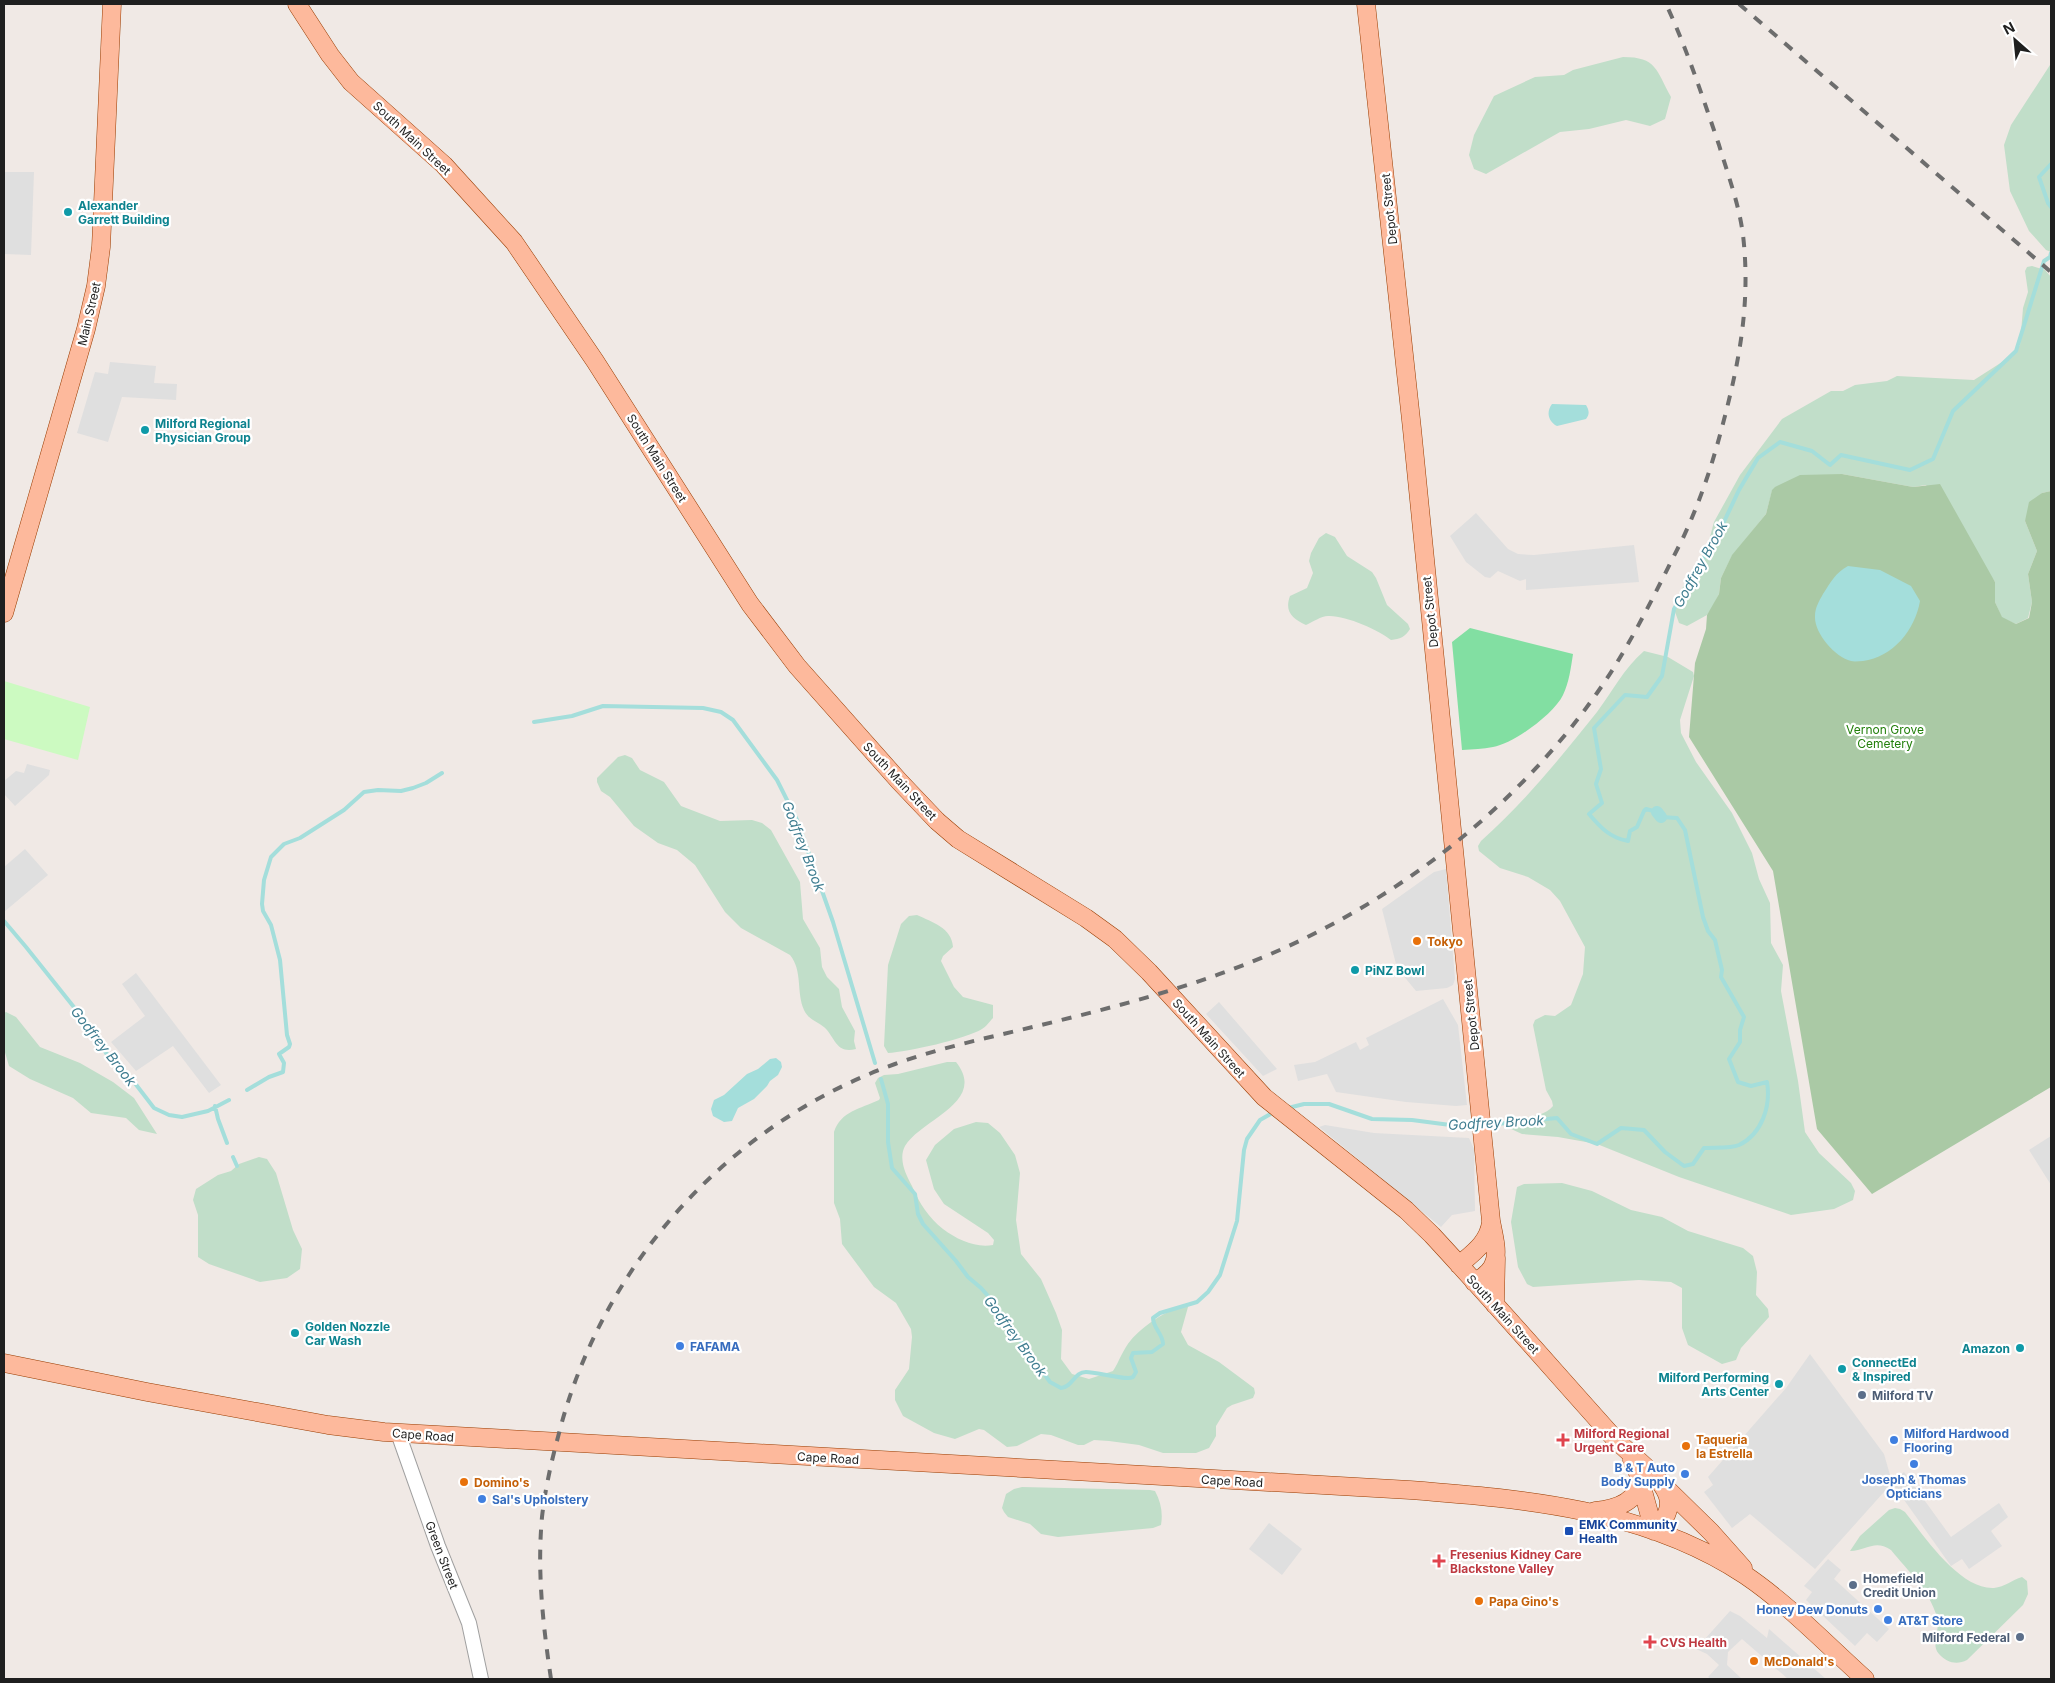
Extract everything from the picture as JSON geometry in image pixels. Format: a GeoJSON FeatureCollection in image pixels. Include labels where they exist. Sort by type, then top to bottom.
{"type":"FeatureCollection","features":[{"type":"Feature","properties":{"kind":"main road","name":"Main Street"},"geometry":{"type":"LineString","coordinates":[[4,613],[86,329],[96,286],[102,239],[112,4]]}},
{"type":"Feature","properties":{"kind":"main road","name":"South Main Street"},"geometry":{"type":"LineString","coordinates":[[297,4],[330,55],[351,82],[444,165],[514,242],[594,361],[750,604],[790,658],[861,740],[920,804],[958,839],[1086,918],[1122,946],[1154,977],[1247,1080],[1270,1102],[1412,1215],[1460,1265],[1622,1447],[1659,1482],[1668,1496],[1669,1508],[1666,1517],[1654,1530]]}},
{"type":"Feature","properties":{"kind":"main road","name":"Depot Street"},"geometry":{"type":"LineString","coordinates":[[1366,4],[1412,429],[1491,1221],[1496,1255],[1495,1305]]}},
{"type":"Feature","properties":{"kind":"main road","name":"Depot Street"},"geometry":{"type":"LineString","coordinates":[[1460,1265],[1484,1241],[1490,1231],[1491,1221]]}},
{"type":"Feature","properties":{"kind":"main road"},"geometry":{"type":"LineString","coordinates":[[1474,1282],[1491,1271],[1496,1255]]}},
{"type":"Feature","properties":{"kind":"main road","name":"Cape Road"},"geometry":{"type":"LineString","coordinates":[[4,1363],[74,1378],[328,1425],[398,1433],[1410,1490],[1510,1499],[1587,1511],[1654,1530]]}},
{"type":"Feature","properties":{"kind":"main road","name":"South Main Street"},"geometry":{"type":"LineString","coordinates":[[1622,1447],[1640,1478],[1654,1530]]}},
{"type":"Feature","properties":{"kind":"main road"},"geometry":{"type":"LineString","coordinates":[[1587,1511],[1607,1509],[1626,1502],[1636,1493],[1640,1478]]}},
{"type":"Feature","properties":{"kind":"main road"},"geometry":{"type":"LineString","coordinates":[[1659,1482],[1717,1538],[1754,1582]]}},
{"type":"Feature","properties":{"kind":"main road"},"geometry":{"type":"LineString","coordinates":[[1654,1530],[1716,1559],[1754,1582],[1791,1612],[1865,1679]]}},
{"type":"Feature","properties":{"kind":"street","name":"Green Street"},"geometry":{"type":"LineString","coordinates":[[398,1433],[438,1546],[469,1624],[481,1679]]}},
{"type":"Feature","properties":{"kind":"green space"},"geometry":{"type":"Polygon","coordinates":[[[1623,57],[1643,59],[1658,72],[1671,97],[1665,119],[1650,126],[1626,120],[1589,129],[1560,132],[1486,174],[1474,169],[1469,155],[1474,135],[1494,96],[1535,77],[1564,75],[1573,70],[1623,57]]]}},
{"type":"Feature","properties":{"kind":"green space"},"geometry":{"type":"Polygon","coordinates":[[[2051,58],[2051,252],[2046,250],[2029,231],[2010,191],[2004,145],[2011,125],[2050,65],[2051,58]]]}},
{"type":"Feature","properties":{"kind":"green space"},"geometry":{"type":"Polygon","coordinates":[[[2032,266],[2045,270],[2051,277],[2051,491],[2042,493],[2025,521],[2037,551],[2028,574],[2032,602],[2028,618],[2016,624],[2002,618],[1995,602],[1995,582],[1926,485],[1913,487],[1842,474],[1772,491],[1766,514],[1732,556],[1721,578],[1719,594],[1712,608],[1707,615],[1687,626],[1679,623],[1674,609],[1676,601],[1685,583],[1703,563],[1714,522],[1740,475],[1782,419],[1831,391],[1843,391],[1855,385],[1887,381],[1897,376],[1974,380],[2013,355],[2020,345],[2023,308],[2028,292],[2025,271],[2027,267],[2032,266]]]}},
{"type":"Feature","properties":{"kind":"green space","name":"Vernon Grove Cemetery"},"geometry":{"type":"Polygon","coordinates":[[[1842,474],[1913,487],[1940,484],[1995,582],[1995,602],[2002,617],[2016,624],[2029,618],[2032,602],[2028,574],[2037,551],[2025,521],[2029,502],[2042,493],[2051,491],[2051,1087],[1872,1194],[1817,1129],[1773,871],[1689,737],[1695,663],[1706,629],[1707,615],[1719,594],[1721,578],[1732,555],[1766,514],[1772,490],[1775,487],[1800,475],[1842,474]]]}},
{"type":"Feature","properties":{"kind":"green space"},"geometry":{"type":"Polygon","coordinates":[[[1326,533],[1335,537],[1347,556],[1372,572],[1387,605],[1408,624],[1410,629],[1404,636],[1391,640],[1361,624],[1335,616],[1323,617],[1306,625],[1291,614],[1288,606],[1290,596],[1307,588],[1313,573],[1309,561],[1311,553],[1319,538],[1326,533]]]}},
{"type":"Feature","properties":{"kind":"green space"},"geometry":{"type":"Polygon","coordinates":[[[1470,628],[1573,654],[1563,695],[1551,711],[1542,719],[1522,734],[1501,745],[1462,750],[1452,642],[1470,628]]]}},
{"type":"Feature","properties":{"kind":"green space"},"geometry":{"type":"Polygon","coordinates":[[[1644,651],[1668,657],[1693,672],[1694,676],[1680,720],[1681,733],[1696,762],[1732,813],[1752,853],[1759,879],[1770,903],[1771,943],[1783,965],[1781,991],[1798,1081],[1805,1132],[1819,1153],[1851,1183],[1855,1191],[1853,1200],[1834,1209],[1791,1215],[1679,1177],[1597,1144],[1558,1137],[1522,1134],[1509,1128],[1504,1123],[1543,1113],[1553,1106],[1546,1090],[1533,1025],[1535,1020],[1545,1015],[1555,1016],[1571,1005],[1583,974],[1585,947],[1560,901],[1550,890],[1528,877],[1500,868],[1479,851],[1478,846],[1556,763],[1597,712],[1624,672],[1644,651]]]}},
{"type":"Feature","properties":{"kind":"green space"},"geometry":{"type":"Polygon","coordinates":[[[4,681],[90,707],[78,760],[4,739],[4,681]]]}},
{"type":"Feature","properties":{"kind":"green space"},"geometry":{"type":"Polygon","coordinates":[[[625,755],[632,758],[640,770],[664,782],[681,806],[720,821],[752,820],[762,823],[771,830],[800,882],[803,919],[820,948],[822,967],[827,977],[839,989],[842,1007],[855,1031],[854,1041],[856,1049],[845,1050],[839,1046],[827,1030],[806,1014],[800,996],[797,968],[790,955],[741,928],[725,912],[695,865],[677,850],[658,843],[634,826],[610,797],[601,791],[597,778],[618,757],[625,755]]]}},
{"type":"Feature","properties":{"kind":"green space"},"geometry":{"type":"Polygon","coordinates":[[[917,915],[940,926],[949,935],[953,947],[943,956],[941,961],[954,987],[963,997],[993,1005],[993,1018],[983,1028],[963,1037],[922,1048],[888,1053],[884,1046],[888,965],[901,924],[909,916],[917,915]]]}},
{"type":"Feature","properties":{"kind":"green space"},"geometry":{"type":"Polygon","coordinates":[[[6,1012],[16,1017],[40,1047],[80,1063],[113,1082],[134,1098],[157,1134],[139,1130],[126,1118],[91,1113],[73,1098],[30,1079],[9,1066],[4,1049],[4,1013],[6,1012]]]}},
{"type":"Feature","properties":{"kind":"green space"},"geometry":{"type":"Polygon","coordinates":[[[947,1062],[956,1062],[964,1076],[964,1088],[958,1099],[948,1109],[913,1136],[905,1146],[902,1156],[905,1172],[925,1210],[938,1225],[955,1237],[973,1244],[993,1245],[994,1240],[988,1233],[944,1204],[934,1189],[926,1160],[935,1145],[954,1129],[976,1122],[988,1123],[1000,1133],[1015,1155],[1020,1173],[1016,1220],[1021,1254],[1041,1279],[1056,1313],[1062,1330],[1061,1359],[1072,1374],[1089,1379],[1113,1371],[1123,1351],[1142,1329],[1157,1318],[1173,1310],[1188,1307],[1181,1332],[1188,1345],[1219,1362],[1254,1388],[1255,1393],[1253,1398],[1227,1408],[1216,1426],[1216,1436],[1209,1448],[1196,1453],[1163,1453],[1139,1445],[1109,1441],[1094,1440],[1084,1445],[1078,1445],[1051,1435],[1041,1434],[1017,1446],[1007,1447],[984,1430],[979,1429],[955,1439],[934,1433],[903,1416],[895,1400],[895,1390],[909,1369],[911,1329],[896,1303],[874,1287],[842,1244],[840,1219],[834,1203],[834,1132],[841,1119],[846,1115],[879,1100],[875,1083],[878,1078],[884,1075],[898,1074],[947,1062]]]}},
{"type":"Feature","properties":{"kind":"green space"},"geometry":{"type":"Polygon","coordinates":[[[259,1157],[267,1159],[276,1173],[293,1230],[302,1249],[300,1269],[287,1278],[260,1282],[209,1264],[198,1257],[198,1215],[193,1200],[196,1189],[218,1175],[231,1171],[239,1164],[259,1157]]]}},
{"type":"Feature","properties":{"kind":"green space"},"geometry":{"type":"Polygon","coordinates":[[[1562,1183],[1592,1191],[1631,1210],[1662,1217],[1688,1231],[1743,1248],[1753,1256],[1757,1272],[1756,1295],[1768,1309],[1769,1317],[1741,1348],[1736,1360],[1722,1364],[1688,1345],[1682,1328],[1682,1288],[1671,1282],[1639,1280],[1533,1287],[1527,1284],[1518,1267],[1511,1222],[1517,1187],[1524,1184],[1562,1183]]]}},
{"type":"Feature","properties":{"kind":"green space"},"geometry":{"type":"Polygon","coordinates":[[[1022,1487],[1155,1491],[1161,1508],[1161,1525],[1153,1528],[1058,1537],[1041,1534],[1030,1524],[1008,1517],[1002,1508],[1006,1494],[1022,1487]]]}},
{"type":"Feature","properties":{"kind":"green space"},"geometry":{"type":"Polygon","coordinates":[[[1895,1508],[1905,1512],[1944,1560],[1968,1580],[1981,1586],[1994,1588],[2022,1577],[2027,1581],[2028,1594],[2023,1605],[1967,1660],[1952,1662],[1945,1659],[1936,1650],[1935,1641],[1938,1621],[1929,1598],[1891,1550],[1875,1545],[1850,1551],[1860,1536],[1889,1510],[1895,1508]]]}},
{"type":"Feature","properties":{"kind":"shaded area"},"geometry":{"type":"Polygon","coordinates":[[[4,172],[34,172],[31,255],[4,254],[4,172]]]}},
{"type":"Feature","properties":{"kind":"shaded area"},"geometry":{"type":"Polygon","coordinates":[[[110,362],[156,366],[154,383],[177,384],[176,400],[122,397],[108,442],[77,433],[95,372],[108,374],[110,362]]]}},
{"type":"Feature","properties":{"kind":"shaded area"},"geometry":{"type":"Polygon","coordinates":[[[1476,513],[1508,549],[1518,554],[1534,555],[1634,545],[1639,582],[1526,590],[1526,579],[1520,581],[1498,571],[1490,578],[1485,577],[1466,562],[1450,536],[1476,513]]]}},
{"type":"Feature","properties":{"kind":"shaded area"},"geometry":{"type":"Polygon","coordinates":[[[27,764],[50,770],[49,775],[15,806],[4,794],[4,781],[16,771],[24,773],[27,764]]]}},
{"type":"Feature","properties":{"kind":"shaded area"},"geometry":{"type":"Polygon","coordinates":[[[25,849],[48,875],[4,912],[4,867],[25,849]]]}},
{"type":"Feature","properties":{"kind":"shaded area"},"geometry":{"type":"Polygon","coordinates":[[[1446,869],[1455,979],[1453,985],[1447,988],[1416,991],[1397,968],[1382,909],[1434,872],[1446,869]]]}},
{"type":"Feature","properties":{"kind":"shaded area"},"geometry":{"type":"Polygon","coordinates":[[[136,973],[221,1085],[209,1093],[173,1046],[136,1071],[111,1042],[145,1016],[122,984],[136,973]]]}},
{"type":"Feature","properties":{"kind":"shaded area"},"geometry":{"type":"Polygon","coordinates":[[[1443,999],[1458,1025],[1467,1105],[1456,1106],[1406,1102],[1336,1092],[1327,1074],[1298,1081],[1294,1065],[1315,1062],[1356,1042],[1360,1050],[1369,1045],[1366,1038],[1443,999]]]}},
{"type":"Feature","properties":{"kind":"shaded area"},"geometry":{"type":"Polygon","coordinates":[[[1219,1002],[1277,1069],[1263,1076],[1206,1014],[1219,1002]]]}},
{"type":"Feature","properties":{"kind":"shaded area"},"geometry":{"type":"Polygon","coordinates":[[[1325,1125],[1374,1133],[1469,1138],[1474,1149],[1475,1211],[1452,1215],[1441,1227],[1319,1127],[1325,1125]]]}},
{"type":"Feature","properties":{"kind":"shaded area"},"geometry":{"type":"Polygon","coordinates":[[[2051,1136],[2051,1185],[2029,1150],[2051,1136]]]}},
{"type":"Feature","properties":{"kind":"shaded area"},"geometry":{"type":"Polygon","coordinates":[[[1810,1354],[1884,1454],[1892,1482],[1904,1472],[1951,1537],[1999,1503],[2008,1517],[1991,1531],[2002,1546],[1969,1569],[1962,1559],[1951,1566],[1892,1483],[1815,1569],[1750,1514],[1732,1528],[1704,1492],[1713,1485],[1708,1477],[1786,1388],[1810,1354]]]}},
{"type":"Feature","properties":{"kind":"shaded area"},"geometry":{"type":"Polygon","coordinates":[[[1269,1523],[1302,1549],[1282,1575],[1249,1549],[1269,1523]]]}},
{"type":"Feature","properties":{"kind":"shaded area"},"geometry":{"type":"Polygon","coordinates":[[[1828,1559],[1841,1570],[1834,1579],[1889,1629],[1877,1642],[1867,1633],[1855,1646],[1806,1600],[1812,1592],[1804,1586],[1828,1559]]]}},
{"type":"Feature","properties":{"kind":"shaded area"},"geometry":{"type":"Polygon","coordinates":[[[1730,1611],[1740,1616],[1767,1638],[1769,1629],[1826,1679],[1788,1679],[1742,1639],[1728,1652],[1727,1665],[1742,1679],[1711,1679],[1708,1677],[1719,1665],[1707,1654],[1696,1649],[1730,1611]]]}},
{"type":"Feature","properties":{"kind":"water"},"geometry":{"type":"Polygon","coordinates":[[[1552,404],[1586,405],[1588,415],[1586,419],[1557,426],[1549,416],[1552,404]]]}},
{"type":"Feature","properties":{"kind":"water"},"geometry":{"type":"Polygon","coordinates":[[[1848,566],[1880,570],[1911,586],[1920,601],[1913,622],[1901,640],[1884,654],[1863,661],[1851,661],[1838,655],[1822,637],[1816,623],[1816,610],[1823,594],[1836,575],[1848,566]]]}},
{"type":"Feature","properties":{"kind":"water"},"geometry":{"type":"Polygon","coordinates":[[[776,1058],[781,1062],[782,1067],[778,1075],[754,1099],[738,1108],[732,1121],[724,1122],[713,1116],[711,1109],[714,1100],[724,1095],[747,1074],[758,1069],[770,1059],[776,1058]]]}},
{"type":"Feature","properties":{"kind":"waterway","name":"Godfrey Brook"},"geometry":{"type":"LineString","coordinates":[[2051,164],[2039,177],[2051,207]]}},
{"type":"Feature","properties":{"kind":"waterway","name":"Godfrey Brook"},"geometry":{"type":"LineString","coordinates":[[1657,812],[1646,809],[1637,827],[1630,831],[1628,841],[1611,835],[1589,814],[1602,803],[1596,784],[1601,769],[1594,728],[1625,695],[1647,697],[1662,676],[1674,609],[1722,526],[1739,490],[1758,458],[1780,442],[1812,451],[1830,465],[1841,455],[1910,470],[1933,459],[1953,411],[2016,351],[2044,261],[2050,257],[2051,253]]}},
{"type":"Feature","properties":{"kind":"waterway","name":"Godfrey Brook"},"geometry":{"type":"LineString","coordinates":[[534,722],[572,716],[603,706],[703,708],[721,712],[733,720],[777,780],[797,820],[833,922],[875,1063]]}},
{"type":"Feature","properties":{"kind":"waterway","name":"Godfrey Brook"},"geometry":{"type":"LineString","coordinates":[[247,1090],[269,1077],[283,1072],[284,1063],[279,1054],[289,1047],[290,1044],[287,1035],[280,960],[271,925],[263,911],[262,904],[264,880],[271,857],[284,844],[300,838],[344,810],[364,792],[378,790],[401,791],[426,783],[442,773]]}},
{"type":"Feature","properties":{"kind":"waterway","name":"Godfrey Brook"},"geometry":{"type":"LineString","coordinates":[[1657,812],[1661,817]]}},
{"type":"Feature","properties":{"kind":"waterway","name":"Godfrey Brook"},"geometry":{"type":"LineString","coordinates":[[1487,1125],[1557,1118],[1571,1134],[1597,1144],[1621,1128],[1644,1130],[1665,1152],[1684,1166],[1693,1164],[1704,1148],[1739,1145],[1754,1134],[1759,1127],[1768,1100],[1767,1082],[1751,1086],[1738,1082],[1729,1059],[1740,1042],[1740,1030],[1744,1017],[1721,977],[1722,970],[1715,940],[1708,931],[1703,917],[1685,830],[1677,818],[1661,817]]}},
{"type":"Feature","properties":{"kind":"waterway","name":"Godfrey Brook"},"geometry":{"type":"LineString","coordinates":[[4,921],[81,1016],[106,1053],[134,1082],[154,1108],[169,1115],[182,1117],[208,1111],[229,1100]]}},
{"type":"Feature","properties":{"kind":"waterway","name":"Godfrey Brook"},"geometry":{"type":"LineString","coordinates":[[881,1079],[888,1104],[888,1142],[892,1168],[915,1194],[918,1214],[923,1224],[968,1277],[989,1297],[1050,1382],[1061,1388],[1068,1385],[1079,1374],[1086,1372],[1125,1378],[1133,1377],[1136,1372],[1131,1358],[1133,1353],[1152,1352],[1163,1344],[1153,1318],[1160,1313],[1197,1302],[1208,1292],[1220,1275],[1237,1221],[1244,1150],[1247,1139],[1260,1120],[1274,1112]]}},
{"type":"Feature","properties":{"kind":"waterway","name":"Godfrey Brook"},"geometry":{"type":"LineString","coordinates":[[1288,1108],[1304,1104],[1329,1104],[1372,1119],[1412,1120],[1458,1126],[1477,1125]]}},
{"type":"Feature","properties":{"kind":"waterway"},"geometry":{"type":"LineString","coordinates":[[215,1106],[227,1143]]}},
{"type":"Feature","properties":{"kind":"waterway"},"geometry":{"type":"LineString","coordinates":[[233,1157],[237,1166]]}},
{"type":"Feature","properties":{"kind":"railway"},"geometry":{"type":"LineString","coordinates":[[551,1679],[542,1598],[540,1558],[542,1517],[555,1447],[578,1374],[605,1315],[639,1259],[680,1208],[726,1163],[778,1123],[834,1090],[895,1064],[949,1047],[1078,1016],[1187,985],[1258,959],[1327,927],[1404,881],[1476,826],[1541,763],[1570,729],[1609,675],[1653,598],[1682,540],[1699,500],[1713,459],[1727,406],[1742,334],[1745,260],[1743,235],[1736,201],[1701,92],[1666,4]]}},
{"type":"Feature","properties":{"kind":"railway"},"geometry":{"type":"LineString","coordinates":[[1739,4],[2051,272]]}},
{"type":"Feature","properties":{"kind":"place","name":"Alexander Garrett Building"},"geometry":{"type":"Point","coordinates":[68,212]}},
{"type":"Feature","properties":{"kind":"place","name":"Milford Regional Physician Group"},"geometry":{"type":"Point","coordinates":[145,430]}},
{"type":"Feature","properties":{"kind":"place","name":"Tokyo"},"geometry":{"type":"Point","coordinates":[1417,941]}},
{"type":"Feature","properties":{"kind":"place","name":"PiNZ Bowl"},"geometry":{"type":"Point","coordinates":[1355,970]}},
{"type":"Feature","properties":{"kind":"place","name":"Golden Nozzle Car Wash"},"geometry":{"type":"Point","coordinates":[295,1333]}},
{"type":"Feature","properties":{"kind":"place","name":"FAFAMA"},"geometry":{"type":"Point","coordinates":[680,1346]}},
{"type":"Feature","properties":{"kind":"place","name":"Amazon"},"geometry":{"type":"Point","coordinates":[2020,1348]}},
{"type":"Feature","properties":{"kind":"place","name":"ConnectEd & Inspired"},"geometry":{"type":"Point","coordinates":[1842,1369]}},
{"type":"Feature","properties":{"kind":"place","name":"Milford Performing Arts Center"},"geometry":{"type":"Point","coordinates":[1779,1384]}},
{"type":"Feature","properties":{"kind":"place","name":"Milford TV"},"geometry":{"type":"Point","coordinates":[1862,1395]}},
{"type":"Feature","properties":{"kind":"place","name":"Milford Regional Urgent Care"},"geometry":{"type":"Point","coordinates":[1563,1440]}},
{"type":"Feature","properties":{"kind":"place","name":"Milford Hardwood Flooring"},"geometry":{"type":"Point","coordinates":[1894,1440]}},
{"type":"Feature","properties":{"kind":"place","name":"Taqueria la Estrella"},"geometry":{"type":"Point","coordinates":[1686,1446]}},
{"type":"Feature","properties":{"kind":"place","name":"Joseph & Thomas Opticians"},"geometry":{"type":"Point","coordinates":[1914,1464]}},
{"type":"Feature","properties":{"kind":"place","name":"B & T Auto Body Supply"},"geometry":{"type":"Point","coordinates":[1685,1474]}},
{"type":"Feature","properties":{"kind":"place","name":"Domino's"},"geometry":{"type":"Point","coordinates":[464,1482]}},
{"type":"Feature","properties":{"kind":"place","name":"Sal's Upholstery"},"geometry":{"type":"Point","coordinates":[482,1499]}},
{"type":"Feature","properties":{"kind":"place","name":"EMK Community Health"},"geometry":{"type":"Point","coordinates":[1569,1531]}},
{"type":"Feature","properties":{"kind":"place","name":"Fresenius Kidney Care Blackstone Valley"},"geometry":{"type":"Point","coordinates":[1439,1561]}},
{"type":"Feature","properties":{"kind":"place","name":"Homefield Credit Union"},"geometry":{"type":"Point","coordinates":[1853,1585]}},
{"type":"Feature","properties":{"kind":"place","name":"Papa Gino's"},"geometry":{"type":"Point","coordinates":[1479,1601]}},
{"type":"Feature","properties":{"kind":"place","name":"Honey Dew Donuts"},"geometry":{"type":"Point","coordinates":[1878,1609]}},
{"type":"Feature","properties":{"kind":"place","name":"AT&T Store"},"geometry":{"type":"Point","coordinates":[1888,1620]}},
{"type":"Feature","properties":{"kind":"place","name":"Milford Federal"},"geometry":{"type":"Point","coordinates":[2020,1637]}},
{"type":"Feature","properties":{"kind":"place","name":"CVS Health"},"geometry":{"type":"Point","coordinates":[1650,1642]}},
{"type":"Feature","properties":{"kind":"place","name":"McDonald's"},"geometry":{"type":"Point","coordinates":[1754,1661]}}]}
